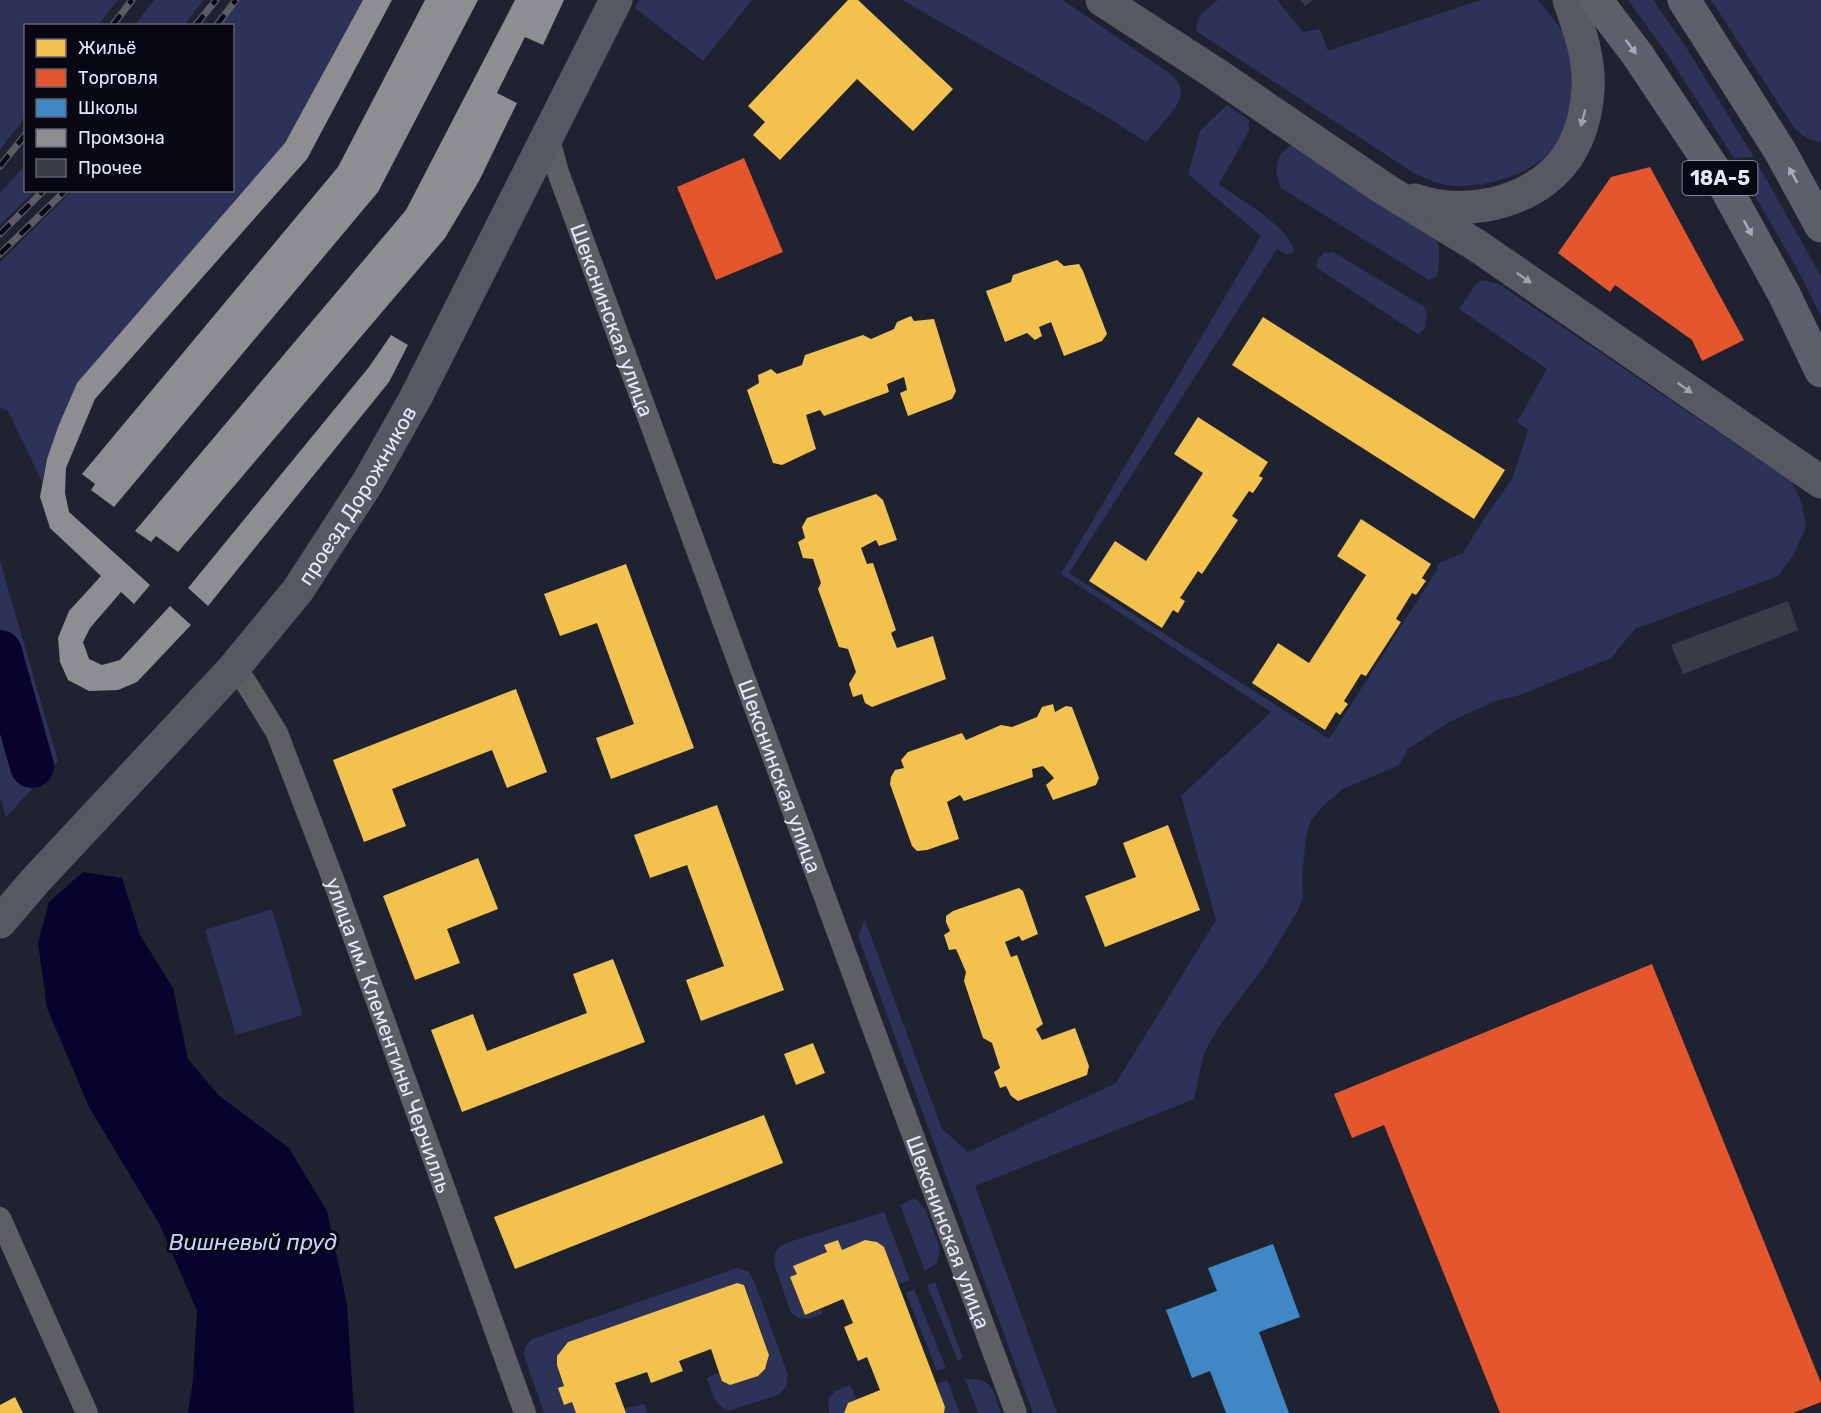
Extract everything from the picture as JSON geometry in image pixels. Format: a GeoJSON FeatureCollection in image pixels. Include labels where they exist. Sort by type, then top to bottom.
{"type":"FeatureCollection","features":[{"type":"Feature","properties":{"kind":"highway","name":"18А-5"},"geometry":{"type":"LineString","coordinates":[[1596,0],[1637,54],[1723,183],[1784,294],[1821,371]]}},
{"type":"Feature","properties":{"kind":"highway","name":"18А-5"},"geometry":{"type":"LineString","coordinates":[[1684,0],[1780,151],[1821,226]]}},
{"type":"Feature","properties":{"kind":"main road","name":"проезд Дорожников"},"geometry":{"type":"LineString","coordinates":[[0,922],[35,880],[234,669],[298,590],[368,482],[416,397],[616,0]]}},
{"type":"Feature","properties":{"kind":"main road"},"geometry":{"type":"LineString","coordinates":[[1102,0],[1383,188],[1476,245],[1821,482]]}},
{"type":"Feature","properties":{"kind":"main road"},"geometry":{"type":"LineString","coordinates":[[1383,188],[1431,205],[1469,207],[1491,205],[1511,198],[1547,178],[1572,148],[1585,112],[1588,89],[1585,46],[1569,0]]}},
{"type":"Feature","properties":{"kind":"street","name":"Шекснинская улица"},"geometry":{"type":"LineString","coordinates":[[548,136],[558,172],[1016,1413]]}},
{"type":"Feature","properties":{"kind":"street","name":"улица им. Клементины Черчилль"},"geometry":{"type":"LineString","coordinates":[[234,669],[245,681],[277,733],[333,879],[525,1413]]}},
{"type":"Feature","properties":{"kind":"street"},"geometry":{"type":"LineString","coordinates":[[0,1218],[87,1413]]}},
{"type":"Feature","properties":{"kind":"shaded area"},"geometry":{"type":"Polygon","coordinates":[[[0,0],[118,0],[99,24],[24,24],[24,118],[0,150],[0,0]]]}},
{"type":"Feature","properties":{"kind":"shaded area"},"geometry":{"type":"Polygon","coordinates":[[[154,0],[204,0],[185,24],[136,24],[154,0]]]}},
{"type":"Feature","properties":{"kind":"shaded area"},"geometry":{"type":"Polygon","coordinates":[[[241,0],[363,0],[285,143],[58,427],[42,482],[8,411],[0,407],[0,262],[71,192],[234,192],[234,24],[221,24],[241,0]]]}},
{"type":"Feature","properties":{"kind":"shaded area"},"geometry":{"type":"Polygon","coordinates":[[[639,0],[752,0],[703,61],[635,8],[639,0]]]}},
{"type":"Feature","properties":{"kind":"shaded area"},"geometry":{"type":"Polygon","coordinates":[[[902,0],[1063,0],[1172,75],[1180,87],[1180,98],[1173,111],[1146,142],[1107,117],[902,0]]]}},
{"type":"Feature","properties":{"kind":"shaded area"},"geometry":{"type":"Polygon","coordinates":[[[1218,0],[1277,0],[1303,32],[1320,29],[1328,51],[1481,0],[1538,0],[1563,33],[1572,56],[1573,94],[1566,128],[1560,140],[1540,161],[1512,176],[1498,181],[1467,186],[1453,186],[1433,181],[1414,173],[1196,31],[1200,17],[1218,0]]]}},
{"type":"Feature","properties":{"kind":"shaded area"},"geometry":{"type":"Polygon","coordinates":[[[1628,0],[1653,0],[1684,44],[1754,157],[1734,158],[1667,54],[1628,0]]]}},
{"type":"Feature","properties":{"kind":"shaded area"},"geometry":{"type":"Polygon","coordinates":[[[1711,0],[1821,0],[1821,142],[1808,139],[1795,129],[1711,0]]]}},
{"type":"Feature","properties":{"kind":"shaded area"},"geometry":{"type":"Polygon","coordinates":[[[1227,105],[1249,120],[1249,131],[1219,184],[1273,222],[1290,241],[1294,251],[1288,255],[1277,249],[1069,573],[1329,739],[1437,570],[1437,564],[1463,553],[1512,479],[1528,430],[1517,422],[1547,369],[1459,309],[1476,284],[1482,280],[1499,284],[1792,482],[1802,503],[1806,527],[1794,554],[1778,576],[1635,629],[1611,658],[1517,696],[1495,701],[1449,722],[1408,749],[1399,765],[1343,789],[1311,820],[1306,837],[1302,877],[1303,898],[1298,910],[1265,965],[1220,1025],[1204,1053],[1194,1099],[975,1186],[1057,1413],[1033,1413],[858,936],[865,920],[942,1129],[968,1152],[1116,1083],[1216,920],[1181,796],[1271,712],[1061,574],[1261,236],[1188,174],[1200,131],[1227,105]]]}},
{"type":"Feature","properties":{"kind":"shaded area"},"geometry":{"type":"Polygon","coordinates":[[[1290,146],[1298,147],[1436,238],[1439,252],[1437,277],[1429,280],[1281,188],[1277,176],[1278,160],[1290,146]]]}},
{"type":"Feature","properties":{"kind":"shaded area"},"geometry":{"type":"Polygon","coordinates":[[[1757,163],[1821,276],[1821,316],[1795,265],[1736,164],[1757,163]]]}},
{"type":"Feature","properties":{"kind":"shaded area"},"geometry":{"type":"Polygon","coordinates":[[[24,166],[24,192],[34,192],[0,225],[0,193],[24,166]]]}},
{"type":"Feature","properties":{"kind":"shaded area"},"geometry":{"type":"Polygon","coordinates":[[[1333,252],[1423,306],[1427,312],[1425,329],[1418,334],[1317,268],[1317,260],[1324,253],[1333,252]]]}},
{"type":"Feature","properties":{"kind":"shaded area"},"geometry":{"type":"Polygon","coordinates":[[[0,561],[58,761],[6,817],[0,797],[0,561]]]}},
{"type":"Feature","properties":{"kind":"shaded area"},"geometry":{"type":"Polygon","coordinates":[[[272,909],[303,1015],[236,1035],[205,930],[272,909]]]}},
{"type":"Feature","properties":{"kind":"shaded area"},"geometry":{"type":"Polygon","coordinates":[[[913,1199],[918,1200],[926,1211],[940,1249],[937,1263],[925,1271],[900,1205],[913,1199]]]}},
{"type":"Feature","properties":{"kind":"shaded area"},"geometry":{"type":"Polygon","coordinates":[[[884,1212],[910,1280],[898,1285],[891,1263],[878,1244],[864,1241],[842,1250],[838,1240],[825,1245],[827,1252],[793,1266],[797,1274],[790,1278],[805,1315],[821,1309],[823,1314],[809,1319],[799,1318],[791,1313],[775,1267],[774,1256],[777,1249],[786,1243],[884,1212]]]}},
{"type":"Feature","properties":{"kind":"shaded area"},"geometry":{"type":"Polygon","coordinates":[[[737,1268],[748,1271],[754,1281],[788,1375],[786,1387],[778,1395],[728,1411],[717,1401],[710,1388],[707,1378],[719,1373],[758,1376],[765,1369],[768,1361],[769,1354],[745,1285],[737,1283],[568,1342],[559,1353],[557,1362],[564,1387],[564,1405],[572,1402],[576,1413],[544,1413],[524,1355],[525,1347],[532,1339],[737,1268]]]}},
{"type":"Feature","properties":{"kind":"shaded area"},"geometry":{"type":"Polygon","coordinates":[[[935,1282],[963,1358],[958,1361],[927,1285],[935,1282]]]}},
{"type":"Feature","properties":{"kind":"shaded area"},"geometry":{"type":"Polygon","coordinates":[[[914,1289],[946,1368],[937,1371],[906,1293],[914,1289]]]}},
{"type":"Feature","properties":{"kind":"shaded area"},"geometry":{"type":"Polygon","coordinates":[[[965,1379],[987,1383],[993,1391],[1001,1413],[978,1413],[965,1379]]]}},
{"type":"Feature","properties":{"kind":"shaded area"},"geometry":{"type":"Polygon","coordinates":[[[947,1380],[960,1413],[944,1413],[945,1407],[936,1384],[947,1380]]]}},
{"type":"Feature","properties":{"kind":"shaded area"},"geometry":{"type":"Polygon","coordinates":[[[850,1385],[857,1400],[848,1403],[844,1413],[829,1413],[828,1399],[835,1391],[850,1385]]]}},
{"type":"Feature","properties":{"kind":"shaded area"},"geometry":{"type":"Polygon","coordinates":[[[645,1404],[647,1413],[626,1413],[624,1408],[645,1404]]]}},
{"type":"Feature","properties":{"kind":"water","name":"Вишневый пруд"},"geometry":{"type":"Polygon","coordinates":[[[83,872],[122,878],[140,935],[173,988],[188,1059],[218,1095],[289,1148],[327,1211],[347,1304],[354,1413],[188,1413],[193,1380],[197,1311],[160,1225],[89,1107],[47,1008],[38,943],[49,902],[83,872]]]}},
{"type":"Feature","properties":{"kind":"building: Жильё"},"geometry":{"type":"Polygon","coordinates":[[[848,0],[858,0],[953,89],[913,131],[857,79],[780,160],[753,135],[765,122],[748,106],[848,0]]]}},
{"type":"Feature","properties":{"kind":"building: Жильё"},"geometry":{"type":"Polygon","coordinates":[[[1057,260],[1064,266],[1079,264],[1107,334],[1102,341],[1064,356],[1051,322],[1039,327],[1042,336],[1035,340],[1027,333],[1005,342],[986,291],[1011,282],[1013,275],[1057,260]]]}},
{"type":"Feature","properties":{"kind":"building: Жильё"},"geometry":{"type":"Polygon","coordinates":[[[911,316],[914,321],[934,319],[956,391],[952,399],[908,416],[900,393],[907,390],[904,377],[887,384],[889,392],[824,416],[820,410],[806,415],[816,449],[782,465],[773,463],[747,390],[759,383],[758,375],[771,369],[777,374],[802,365],[805,355],[863,335],[871,339],[894,329],[897,322],[911,316]]]}},
{"type":"Feature","properties":{"kind":"building: Жильё"},"geometry":{"type":"Polygon","coordinates":[[[1263,317],[1505,470],[1474,519],[1232,365],[1263,317]]]}},
{"type":"Feature","properties":{"kind":"building: Жильё"},"geometry":{"type":"Polygon","coordinates":[[[1198,417],[1268,462],[1259,476],[1263,478],[1253,493],[1249,491],[1232,516],[1238,520],[1202,574],[1198,571],[1180,598],[1185,601],[1178,613],[1173,610],[1162,628],[1089,581],[1115,541],[1146,561],[1203,473],[1174,454],[1198,417]]]}},
{"type":"Feature","properties":{"kind":"building: Жильё"},"geometry":{"type":"Polygon","coordinates":[[[876,494],[883,500],[897,540],[879,546],[876,540],[861,548],[867,564],[873,563],[896,630],[891,633],[897,648],[933,636],[946,679],[872,707],[865,703],[862,694],[853,697],[849,684],[856,672],[848,649],[839,647],[818,589],[821,583],[813,559],[803,558],[798,542],[805,538],[802,527],[807,518],[876,494]]]}},
{"type":"Feature","properties":{"kind":"building: Жильё"},"geometry":{"type":"Polygon","coordinates":[[[1361,519],[1431,564],[1422,578],[1426,581],[1416,595],[1412,593],[1396,619],[1401,622],[1366,676],[1361,674],[1344,701],[1348,704],[1340,715],[1336,712],[1325,730],[1252,683],[1278,643],[1309,663],[1366,575],[1337,556],[1361,519]]]}},
{"type":"Feature","properties":{"kind":"building: Жильё"},"geometry":{"type":"Polygon","coordinates":[[[626,564],[694,748],[611,779],[596,738],[634,724],[597,623],[560,636],[544,594],[626,564]]]}},
{"type":"Feature","properties":{"kind":"building: Жильё"},"geometry":{"type":"Polygon","coordinates":[[[516,689],[547,772],[507,788],[492,750],[392,789],[406,826],[364,842],[333,760],[516,689]]]}},
{"type":"Feature","properties":{"kind":"building: Жильё"},"geometry":{"type":"Polygon","coordinates":[[[1053,704],[1055,712],[1066,706],[1072,707],[1099,778],[1096,785],[1053,800],[1046,785],[1054,778],[1043,766],[1032,769],[1033,777],[964,801],[960,795],[947,802],[959,839],[917,851],[912,846],[890,784],[895,770],[904,768],[901,760],[908,752],[962,733],[966,740],[1001,725],[1012,727],[1037,717],[1042,707],[1053,704]]]}},
{"type":"Feature","properties":{"kind":"building: Жильё"},"geometry":{"type":"Polygon","coordinates":[[[717,805],[784,990],[701,1021],[686,980],[724,966],[687,865],[650,878],[634,835],[717,805]]]}},
{"type":"Feature","properties":{"kind":"building: Жильё"},"geometry":{"type":"Polygon","coordinates":[[[1168,825],[1200,910],[1105,947],[1085,896],[1136,877],[1123,843],[1168,825]]]}},
{"type":"Feature","properties":{"kind":"building: Жильё"},"geometry":{"type":"Polygon","coordinates":[[[478,858],[498,909],[447,929],[460,963],[415,980],[383,896],[478,858]]]}},
{"type":"Feature","properties":{"kind":"building: Жильё"},"geometry":{"type":"Polygon","coordinates":[[[1019,888],[1023,891],[1038,934],[1022,941],[1019,936],[1005,942],[1011,957],[1017,955],[1043,1024],[1036,1029],[1042,1040],[1075,1028],[1089,1066],[1087,1075],[1018,1101],[1011,1096],[1006,1086],[1000,1088],[994,1072],[1000,1068],[992,1043],[983,1038],[964,981],[966,972],[956,949],[949,950],[944,935],[950,931],[946,916],[953,911],[1019,888]]]}},
{"type":"Feature","properties":{"kind":"building: Жильё"},"geometry":{"type":"Polygon","coordinates":[[[613,959],[645,1042],[462,1112],[431,1030],[473,1014],[487,1051],[587,1013],[573,974],[613,959]]]}},
{"type":"Feature","properties":{"kind":"building: Жильё"},"geometry":{"type":"Polygon","coordinates":[[[813,1043],[825,1073],[796,1085],[784,1054],[813,1043]]]}},
{"type":"Feature","properties":{"kind":"building: Жильё"},"geometry":{"type":"Polygon","coordinates":[[[764,1115],[783,1163],[515,1269],[494,1217],[764,1115]]]}},
{"type":"Feature","properties":{"kind":"building: Жильё"},"geometry":{"type":"Polygon","coordinates":[[[838,1240],[842,1250],[865,1240],[877,1242],[884,1247],[945,1407],[944,1413],[844,1413],[848,1403],[880,1390],[867,1357],[858,1361],[844,1327],[853,1323],[843,1299],[805,1315],[790,1277],[797,1274],[793,1266],[827,1252],[824,1245],[838,1240]]]}},
{"type":"Feature","properties":{"kind":"building: Жильё"},"geometry":{"type":"Polygon","coordinates":[[[737,1283],[744,1285],[769,1355],[765,1369],[758,1376],[730,1385],[722,1381],[711,1349],[679,1361],[683,1371],[651,1383],[647,1372],[615,1383],[626,1413],[576,1413],[572,1402],[564,1405],[558,1388],[564,1386],[557,1365],[557,1356],[568,1342],[737,1283]]]}},
{"type":"Feature","properties":{"kind":"building: Жильё"},"geometry":{"type":"Polygon","coordinates":[[[15,1397],[23,1413],[0,1413],[0,1405],[15,1397]]]}},
{"type":"Feature","properties":{"kind":"building: Торговля"},"geometry":{"type":"Polygon","coordinates":[[[744,158],[783,252],[716,280],[677,187],[744,158]]]}},
{"type":"Feature","properties":{"kind":"building: Торговля"},"geometry":{"type":"Polygon","coordinates":[[[1650,167],[1744,340],[1702,361],[1692,340],[1615,285],[1610,292],[1558,253],[1611,177],[1650,167]]]}},
{"type":"Feature","properties":{"kind":"building: Торговля"},"geometry":{"type":"Polygon","coordinates":[[[1652,964],[1821,1383],[1821,1402],[1793,1413],[1500,1413],[1384,1125],[1352,1138],[1334,1094],[1652,964]]]}},
{"type":"Feature","properties":{"kind":"building: Школы"},"geometry":{"type":"Polygon","coordinates":[[[1273,1244],[1300,1317],[1259,1332],[1289,1413],[1226,1413],[1210,1371],[1192,1378],[1166,1310],[1217,1291],[1208,1268],[1273,1244]]]}},
{"type":"Feature","properties":{"kind":"building: Промзона"},"geometry":{"type":"Polygon","coordinates":[[[363,0],[392,0],[307,159],[95,399],[66,468],[65,493],[69,512],[150,585],[134,604],[121,592],[90,628],[83,642],[89,659],[102,665],[120,660],[170,606],[191,625],[137,682],[118,690],[89,691],[68,680],[60,662],[58,638],[69,611],[101,576],[50,528],[40,497],[47,459],[58,427],[77,383],[285,143],[363,0]]]}},
{"type":"Feature","properties":{"kind":"building: Промзона"},"geometry":{"type":"Polygon","coordinates":[[[425,0],[478,0],[378,192],[114,507],[91,490],[95,484],[82,474],[338,167],[425,0]]]}},
{"type":"Feature","properties":{"kind":"building: Промзона"},"geometry":{"type":"Polygon","coordinates":[[[515,0],[564,0],[543,45],[525,37],[497,93],[517,103],[479,181],[445,238],[178,552],[156,536],[151,542],[135,531],[406,210],[515,0]]]}},
{"type":"Feature","properties":{"kind":"building: Промзона"},"geometry":{"type":"Polygon","coordinates":[[[391,335],[408,345],[389,382],[208,606],[188,588],[369,367],[391,335]]]}},
{"type":"Feature","properties":{"kind":"building: Прочее"},"geometry":{"type":"Polygon","coordinates":[[[1300,0],[1313,0],[1305,6],[1300,0]]]}},
{"type":"Feature","properties":{"kind":"building: Прочее"},"geometry":{"type":"Polygon","coordinates":[[[1788,601],[1798,630],[1683,674],[1671,645],[1788,601]]]}},
{"type":"Feature","properties":{"kind":"waterway"},"geometry":{"type":"LineString","coordinates":[[0,652],[32,766]]}},
{"type":"Feature","properties":{"kind":"railway"},"geometry":{"type":"LineString","coordinates":[[114,24],[132,0]]}},
{"type":"Feature","properties":{"kind":"railway"},"geometry":{"type":"LineString","coordinates":[[197,24],[216,0]]}},
{"type":"Feature","properties":{"kind":"railway"},"geometry":{"type":"LineString","coordinates":[[218,24],[236,0]]}},
{"type":"Feature","properties":{"kind":"railway"},"geometry":{"type":"LineString","coordinates":[[0,166],[24,136]]}},
{"type":"Feature","properties":{"kind":"railway"},"geometry":{"type":"LineString","coordinates":[[0,234],[42,192]]}},
{"type":"Feature","properties":{"kind":"railway"},"geometry":{"type":"LineString","coordinates":[[0,254],[64,192]]}}]}
